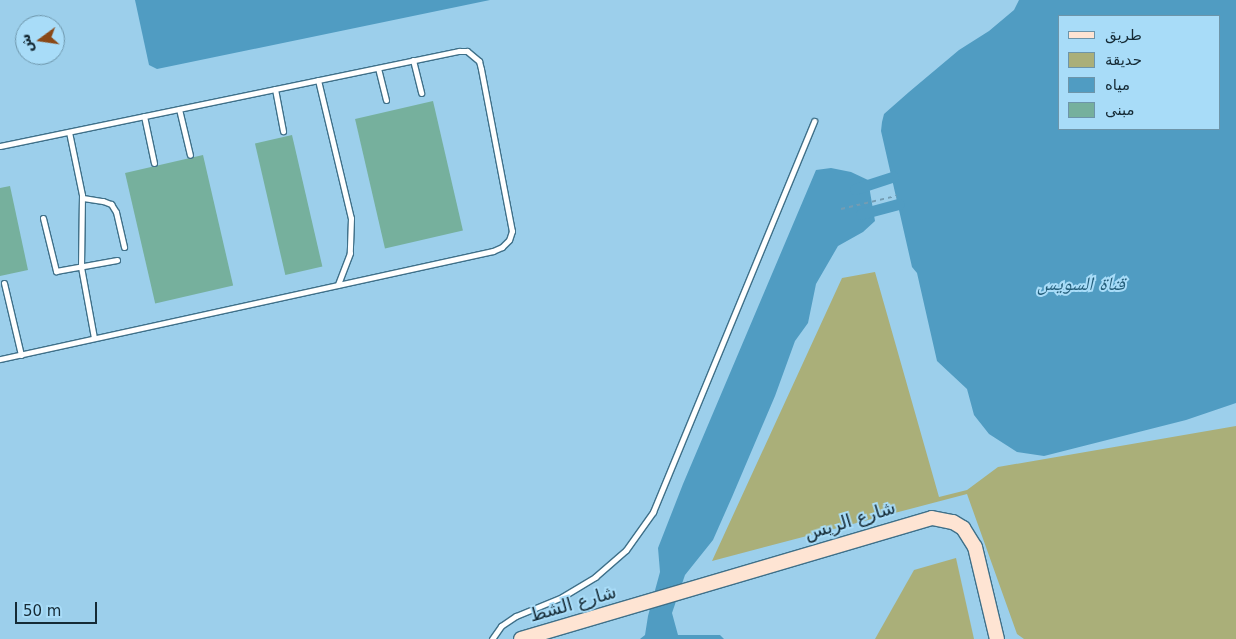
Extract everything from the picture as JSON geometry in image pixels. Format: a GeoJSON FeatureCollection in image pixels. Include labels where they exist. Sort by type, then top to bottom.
{"type":"FeatureCollection","features":[{"type":"Feature","properties":{"kind":"street","name":"شارع الريس"},"geometry":{"type":"LineString","coordinates":[[635,605],[921,520],[943,518],[963,528],[975,547],[997,639]]}},
{"type":"Feature","properties":{"kind":"street","name":"شارع الشط"},"geometry":{"type":"LineString","coordinates":[[521,639],[635,605]]}},
{"type":"Feature","properties":{"kind":"lane"},"geometry":{"type":"LineString","coordinates":[[0,146],[459,51],[474,55],[479,62],[512,231],[509,240],[502,247],[493,250],[0,359]]}},
{"type":"Feature","properties":{"kind":"lane"},"geometry":{"type":"LineString","coordinates":[[412,60],[421,93]]}},
{"type":"Feature","properties":{"kind":"lane"},"geometry":{"type":"LineString","coordinates":[[378,68],[386,100]]}},
{"type":"Feature","properties":{"kind":"lane"},"geometry":{"type":"LineString","coordinates":[[318,80],[350,218],[350,252],[338,285]]}},
{"type":"Feature","properties":{"kind":"lane"},"geometry":{"type":"LineString","coordinates":[[275,89],[284,131]]}},
{"type":"Feature","properties":{"kind":"lane"},"geometry":{"type":"LineString","coordinates":[[179,109],[190,155]]}},
{"type":"Feature","properties":{"kind":"lane"},"geometry":{"type":"LineString","coordinates":[[144,116],[154,163]]}},
{"type":"Feature","properties":{"kind":"lane"},"geometry":{"type":"LineString","coordinates":[[492,639],[501,626],[516,616],[562,597],[595,577],[626,550],[653,512],[814,121]]}},
{"type":"Feature","properties":{"kind":"lane"},"geometry":{"type":"LineString","coordinates":[[69,132],[83,198],[81,267],[94,338]]}},
{"type":"Feature","properties":{"kind":"lane"},"geometry":{"type":"LineString","coordinates":[[83,198],[111,204],[116,212],[124,246]]}},
{"type":"Feature","properties":{"kind":"lane"},"geometry":{"type":"LineString","coordinates":[[43,218],[54,270],[58,272],[117,260]]}},
{"type":"Feature","properties":{"kind":"lane"},"geometry":{"type":"LineString","coordinates":[[4,283],[21,355]]}},
{"type":"Feature","properties":{"kind":"path"},"geometry":{"type":"LineString","coordinates":[[841,209],[896,196]]}},
{"type":"Feature","properties":{"kind":"green space"},"geometry":{"type":"Polygon","coordinates":[[[875,272],[939,497],[967,490],[998,467],[1236,426],[1236,639],[1024,639],[1017,634],[967,494],[712,561],[842,278],[875,272]]]}},
{"type":"Feature","properties":{"kind":"green space"},"geometry":{"type":"Polygon","coordinates":[[[956,558],[974,639],[875,639],[914,570],[956,558]]]}},
{"type":"Feature","properties":{"kind":"water"},"geometry":{"type":"Polygon","coordinates":[[[135,0],[490,0],[157,69],[149,65],[135,0]]]}},
{"type":"Feature","properties":{"kind":"water","name":"قناة السويس"},"geometry":{"type":"Polygon","coordinates":[[[1019,0],[1236,0],[1236,403],[1186,420],[1044,456],[1017,452],[989,434],[974,415],[967,389],[937,361],[917,273],[912,267],[881,131],[882,122],[884,114],[909,92],[959,50],[989,31],[1014,10],[1019,0]]]}},
{"type":"Feature","properties":{"kind":"water"},"geometry":{"type":"Polygon","coordinates":[[[831,168],[851,172],[868,180],[875,221],[863,232],[838,246],[816,284],[808,323],[795,341],[775,396],[732,497],[713,540],[685,575],[672,613],[678,635],[720,635],[724,639],[640,639],[645,635],[660,572],[658,548],[683,484],[816,170],[831,168]]]}},
{"type":"Feature","properties":{"kind":"building"},"geometry":{"type":"Polygon","coordinates":[[[433,101],[463,231],[385,249],[355,119],[433,101]]]}},
{"type":"Feature","properties":{"kind":"building"},"geometry":{"type":"Polygon","coordinates":[[[292,135],[322,267],[285,275],[255,144],[292,135]]]}},
{"type":"Feature","properties":{"kind":"building"},"geometry":{"type":"Polygon","coordinates":[[[203,155],[233,286],[155,304],[125,173],[203,155]]]}},
{"type":"Feature","properties":{"kind":"building"},"geometry":{"type":"Polygon","coordinates":[[[10,186],[28,270],[0,276],[0,188],[10,186]]]}},
{"type":"Feature","properties":{"kind":"waterway"},"geometry":{"type":"LineString","coordinates":[[855,189],[893,177]]}},
{"type":"Feature","properties":{"kind":"waterway"},"geometry":{"type":"LineString","coordinates":[[861,214],[899,204]]}}]}
